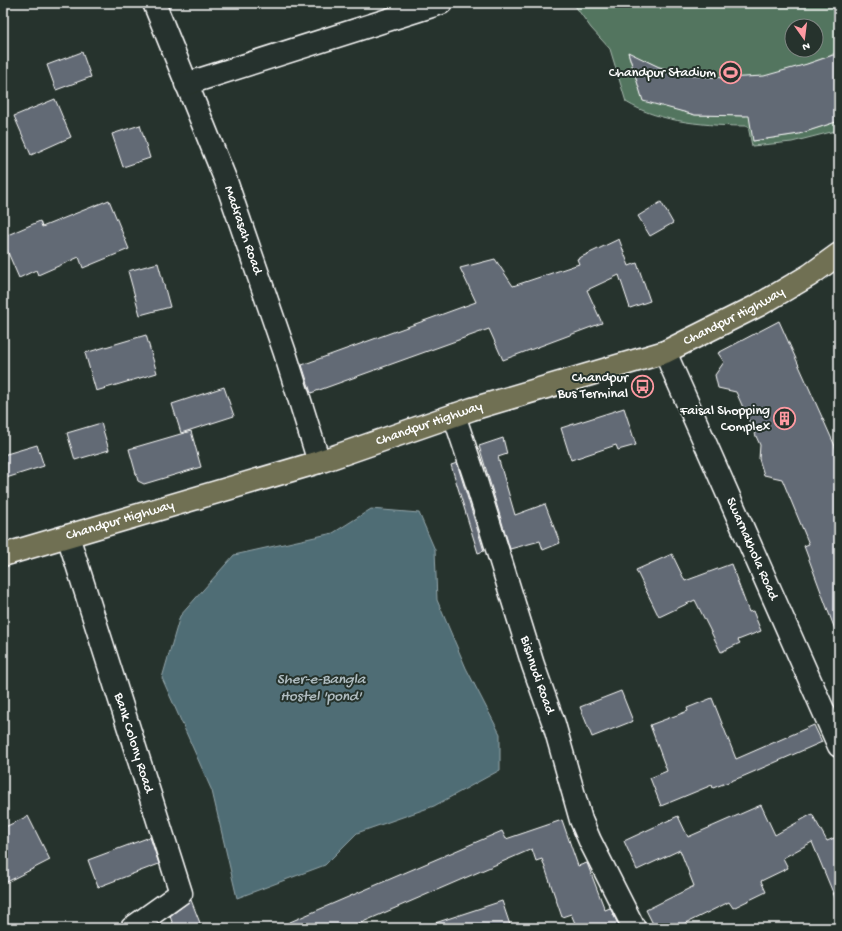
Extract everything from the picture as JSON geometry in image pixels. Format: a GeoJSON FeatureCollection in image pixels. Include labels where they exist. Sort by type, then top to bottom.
{"type":"FeatureCollection","features":[{"type":"Feature","properties":{"kind":"main road","name":"Chandpur Highway"},"geometry":{"type":"LineString","coordinates":[[3,555],[319,462],[454,415],[665,352],[759,305],[810,275],[839,254]]}},
{"type":"Feature","properties":{"kind":"street","name":"Madrasah Road"},"geometry":{"type":"LineString","coordinates":[[154,3],[226,181],[285,353],[319,462]]}},
{"type":"Feature","properties":{"kind":"street"},"geometry":{"type":"LineString","coordinates":[[186,84],[441,3]]}},
{"type":"Feature","properties":{"kind":"street","name":"Swarnakhola Road"},"geometry":{"type":"LineString","coordinates":[[665,352],[839,746]]}},
{"type":"Feature","properties":{"kind":"street","name":"Bishnudi Road"},"geometry":{"type":"LineString","coordinates":[[454,415],[533,665],[554,724],[581,820],[634,928]]}},
{"type":"Feature","properties":{"kind":"street","name":"Bank Colony Road"},"geometry":{"type":"LineString","coordinates":[[68,536],[180,893],[132,928]]}},
{"type":"Feature","properties":{"kind":"green space"},"geometry":{"type":"Polygon","coordinates":[[[573,3],[839,3],[839,49],[830,56],[807,64],[753,141],[799,134],[839,121],[839,130],[792,142],[752,146],[748,126],[702,124],[654,115],[626,102],[610,49],[591,28],[573,3]],[[628,53],[643,100],[695,115],[746,116],[724,78],[696,75],[659,67],[628,53]]]}},
{"type":"Feature","properties":{"kind":"water","name":"Sher-e-Bangla Hostel 'pond'"},"geometry":{"type":"Polygon","coordinates":[[[371,509],[419,513],[435,550],[437,600],[466,668],[500,734],[500,770],[434,806],[357,833],[325,865],[237,898],[212,791],[162,678],[180,616],[234,555],[333,533],[371,509]]]}},
{"type":"Feature","properties":{"kind":"building"},"geometry":{"type":"Polygon","coordinates":[[[82,52],[91,77],[56,90],[47,65],[82,52]]]}},
{"type":"Feature","properties":{"kind":"building"},"geometry":{"type":"Polygon","coordinates":[[[628,52],[659,67],[696,76],[724,78],[764,76],[839,53],[839,121],[799,134],[753,141],[749,116],[695,115],[643,101],[628,52]]]}},
{"type":"Feature","properties":{"kind":"building"},"geometry":{"type":"Polygon","coordinates":[[[55,99],[71,137],[31,155],[14,116],[55,99]]]}},
{"type":"Feature","properties":{"kind":"building"},"geometry":{"type":"Polygon","coordinates":[[[140,125],[150,158],[123,167],[112,134],[140,125]]]}},
{"type":"Feature","properties":{"kind":"building"},"geometry":{"type":"Polygon","coordinates":[[[109,200],[129,249],[83,268],[79,257],[38,275],[36,270],[19,278],[3,241],[3,237],[40,221],[42,227],[109,200]]]}},
{"type":"Feature","properties":{"kind":"building"},"geometry":{"type":"Polygon","coordinates":[[[661,202],[673,223],[650,236],[638,216],[661,202]]]}},
{"type":"Feature","properties":{"kind":"building"},"geometry":{"type":"Polygon","coordinates":[[[619,239],[629,266],[637,263],[650,301],[630,308],[619,275],[587,290],[602,323],[503,360],[489,329],[311,393],[302,365],[476,302],[460,268],[495,259],[513,286],[579,264],[577,259],[619,239]]]}},
{"type":"Feature","properties":{"kind":"building"},"geometry":{"type":"Polygon","coordinates":[[[158,263],[170,307],[140,315],[128,271],[158,263]]]}},
{"type":"Feature","properties":{"kind":"building","name":"Faisal Shopping Complex"},"geometry":{"type":"Polygon","coordinates":[[[779,321],[839,455],[839,635],[837,635],[804,546],[809,544],[782,479],[764,475],[759,459],[760,445],[736,392],[718,388],[715,375],[724,362],[718,353],[779,321]]]}},
{"type":"Feature","properties":{"kind":"building"},"geometry":{"type":"Polygon","coordinates":[[[146,335],[157,373],[96,391],[85,353],[146,335]]]}},
{"type":"Feature","properties":{"kind":"building"},"geometry":{"type":"Polygon","coordinates":[[[224,387],[234,416],[181,433],[172,404],[224,387]]]}},
{"type":"Feature","properties":{"kind":"building"},"geometry":{"type":"Polygon","coordinates":[[[624,408],[636,445],[618,450],[616,445],[571,460],[561,428],[624,408]]]}},
{"type":"Feature","properties":{"kind":"building"},"geometry":{"type":"Polygon","coordinates":[[[101,423],[109,450],[75,460],[67,433],[101,423]]]}},
{"type":"Feature","properties":{"kind":"building"},"geometry":{"type":"Polygon","coordinates":[[[191,431],[201,467],[144,484],[138,481],[129,449],[191,431]]]}},
{"type":"Feature","properties":{"kind":"building"},"geometry":{"type":"Polygon","coordinates":[[[503,438],[507,454],[498,457],[515,515],[545,504],[560,543],[543,550],[540,541],[510,549],[479,446],[503,438]]]}},
{"type":"Feature","properties":{"kind":"building"},"geometry":{"type":"Polygon","coordinates":[[[37,445],[44,466],[3,479],[3,455],[37,445]]]}},
{"type":"Feature","properties":{"kind":"building"},"geometry":{"type":"Polygon","coordinates":[[[457,463],[484,551],[478,553],[451,465],[457,463]]]}},
{"type":"Feature","properties":{"kind":"building"},"geometry":{"type":"Polygon","coordinates":[[[672,554],[685,581],[731,564],[749,612],[753,611],[761,631],[738,640],[740,643],[721,652],[695,600],[659,617],[636,570],[672,554]]]}},
{"type":"Feature","properties":{"kind":"building"},"geometry":{"type":"Polygon","coordinates":[[[621,691],[633,721],[592,737],[580,707],[621,691]]]}},
{"type":"Feature","properties":{"kind":"building"},"geometry":{"type":"Polygon","coordinates":[[[712,698],[736,759],[814,725],[822,742],[744,776],[713,788],[712,785],[661,806],[650,778],[667,771],[650,725],[688,711],[687,708],[712,698]]]}},
{"type":"Feature","properties":{"kind":"building"},"geometry":{"type":"Polygon","coordinates":[[[761,805],[775,835],[812,814],[827,841],[839,836],[839,907],[812,842],[783,858],[788,868],[761,881],[766,892],[733,908],[729,902],[676,928],[655,928],[646,910],[694,886],[680,850],[637,870],[624,841],[678,816],[688,837],[761,805]]]}},
{"type":"Feature","properties":{"kind":"building"},"geometry":{"type":"Polygon","coordinates":[[[28,816],[50,860],[3,884],[3,828],[28,816]]]}},
{"type":"Feature","properties":{"kind":"building"},"geometry":{"type":"Polygon","coordinates":[[[562,820],[578,866],[587,863],[605,910],[610,908],[620,928],[577,928],[571,914],[562,917],[542,859],[536,861],[532,849],[349,928],[276,928],[502,831],[506,839],[562,820]]]}},
{"type":"Feature","properties":{"kind":"building"},"geometry":{"type":"Polygon","coordinates":[[[150,837],[159,864],[98,887],[88,860],[150,837]]]}},
{"type":"Feature","properties":{"kind":"building"},"geometry":{"type":"Polygon","coordinates":[[[191,900],[202,928],[174,928],[170,916],[191,900]]]}},
{"type":"Feature","properties":{"kind":"building"},"geometry":{"type":"Polygon","coordinates":[[[502,901],[511,928],[430,928],[429,925],[502,901]]]}},
{"type":"Feature","properties":{"kind":"place","name":"Chandpur Stadium"},"geometry":{"type":"Point","coordinates":[731,73]}},
{"type":"Feature","properties":{"kind":"place","name":"Chandpur Bus Terminal"},"geometry":{"type":"Point","coordinates":[643,386]}},
{"type":"Feature","properties":{"kind":"place","name":"Faisal Shopping Complex"},"geometry":{"type":"Point","coordinates":[785,419]}}]}
